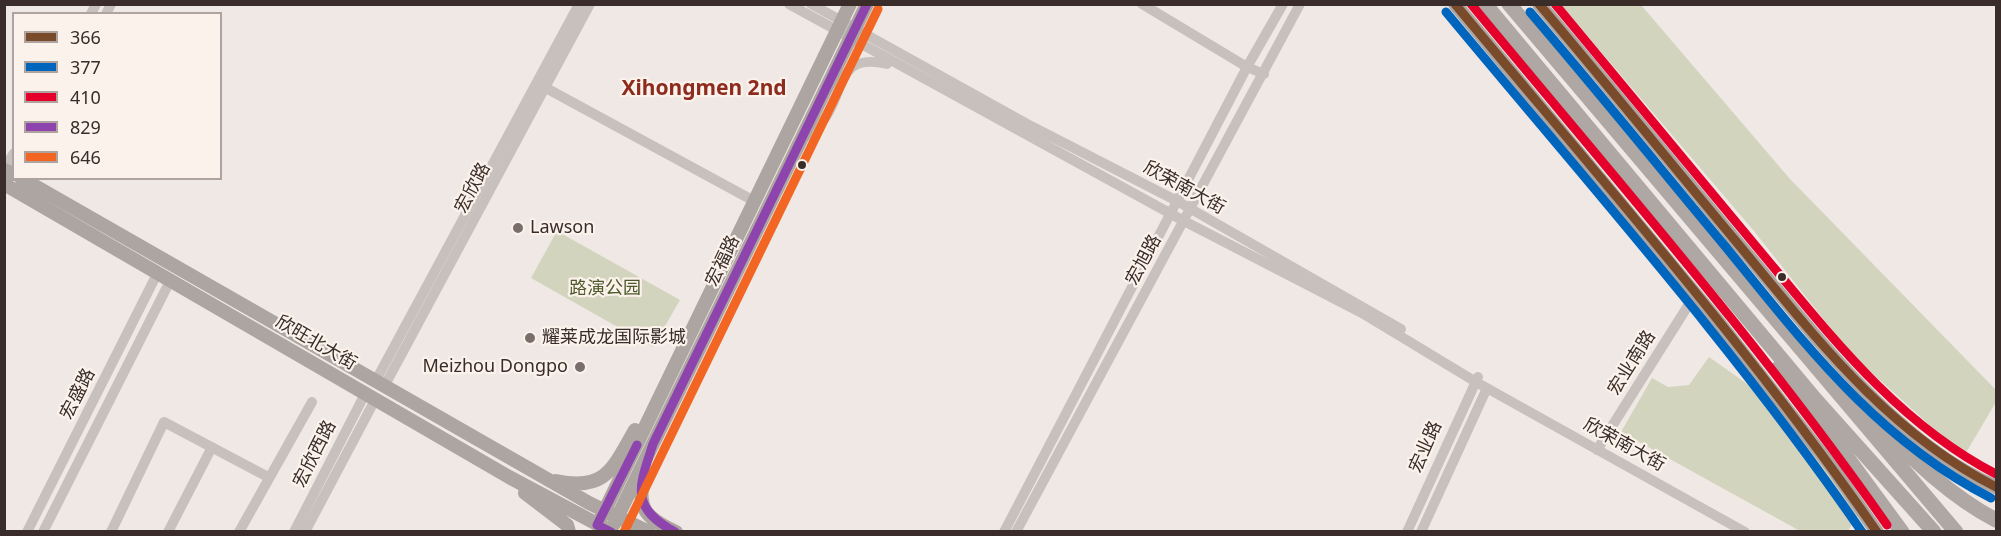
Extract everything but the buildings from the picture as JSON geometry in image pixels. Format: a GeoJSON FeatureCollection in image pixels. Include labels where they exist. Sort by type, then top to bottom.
{"type":"FeatureCollection","features":[{"type":"Feature","properties":{"kind":"highway"},"geometry":{"type":"LineString","coordinates":[[1473,4],[1827,430],[1915,531]]}},
{"type":"Feature","properties":{"kind":"highway"},"geometry":{"type":"LineString","coordinates":[[1485,4],[1815,399],[1934,531]]}},
{"type":"Feature","properties":{"kind":"highway"},"geometry":{"type":"LineString","coordinates":[[1509,4],[1785,334],[1956,531]]}},
{"type":"Feature","properties":{"kind":"highway"},"geometry":{"type":"LineString","coordinates":[[1785,334],[1925,470],[1963,499],[1996,520]]}},
{"type":"Feature","properties":{"kind":"highway"},"geometry":{"type":"LineString","coordinates":[[1827,430],[1902,531]]}},
{"type":"Feature","properties":{"kind":"main road","name":"宏福路"},"geometry":{"type":"LineString","coordinates":[[611,531],[611,514],[665,386],[850,4]]}},
{"type":"Feature","properties":{"kind":"main road","name":"宏福路"},"geometry":{"type":"LineString","coordinates":[[595,528],[611,514],[653,444],[805,137],[867,4]]}},
{"type":"Feature","properties":{"kind":"main road"},"geometry":{"type":"LineString","coordinates":[[1455,4],[1696,293],[1834,470],[1877,531]]}},
{"type":"Feature","properties":{"kind":"main road"},"geometry":{"type":"LineString","coordinates":[[1539,4],[1774,286],[1880,404],[1916,439],[1949,463],[1996,487]]}},
{"type":"Feature","properties":{"kind":"main road","name":"欣旺北大街"},"geometry":{"type":"LineString","coordinates":[[13,180],[375,390],[509,477],[595,528],[611,531]]}},
{"type":"Feature","properties":{"kind":"main road","name":"欣旺北大街"},"geometry":{"type":"LineString","coordinates":[[13,180],[158,272],[375,390],[611,514],[649,531]]}},
{"type":"Feature","properties":{"kind":"main road"},"geometry":{"type":"LineString","coordinates":[[547,479],[584,484],[599,480],[612,470],[640,421],[665,386]]}},
{"type":"Feature","properties":{"kind":"main road"},"geometry":{"type":"LineString","coordinates":[[653,444],[640,492],[642,503],[645,513],[657,523],[676,531]]}},
{"type":"Feature","properties":{"kind":"main road"},"geometry":{"type":"LineString","coordinates":[[509,477],[530,498],[567,525],[569,531]]}},
{"type":"Feature","properties":{"kind":"street","name":"宏欣路"},"geometry":{"type":"LineString","coordinates":[[375,390],[579,4]]}},
{"type":"Feature","properties":{"kind":"street","name":"宏欣路"},"geometry":{"type":"LineString","coordinates":[[375,390],[546,88],[590,4]]}},
{"type":"Feature","properties":{"kind":"street"},"geometry":{"type":"LineString","coordinates":[[789,4],[852,35]]}},
{"type":"Feature","properties":{"kind":"street"},"geometry":{"type":"LineString","coordinates":[[811,4],[838,28]]}},
{"type":"Feature","properties":{"kind":"street"},"geometry":{"type":"LineString","coordinates":[[1142,4],[1247,67],[1264,74]]}},
{"type":"Feature","properties":{"kind":"street","name":"宏旭路"},"geometry":{"type":"LineString","coordinates":[[1004,531],[1247,67],[1283,4]]}},
{"type":"Feature","properties":{"kind":"street","name":"宏旭路"},"geometry":{"type":"LineString","coordinates":[[1016,531],[1300,4]]}},
{"type":"Feature","properties":{"kind":"street","name":"欣荣南大街"},"geometry":{"type":"LineString","coordinates":[[852,35],[899,67],[1184,221],[1362,313],[1477,379]]}},
{"type":"Feature","properties":{"kind":"street","name":"欣荣南大街"},"geometry":{"type":"LineString","coordinates":[[852,35],[1177,201],[1387,320],[1488,388],[1744,531]]}},
{"type":"Feature","properties":{"kind":"street"},"geometry":{"type":"LineString","coordinates":[[805,137],[823,121],[848,70],[853,66],[872,61],[899,67]]}},
{"type":"Feature","properties":{"kind":"street"},"geometry":{"type":"LineString","coordinates":[[546,88],[754,201]]}},
{"type":"Feature","properties":{"kind":"street"},"geometry":{"type":"LineString","coordinates":[[4,169],[12,156]]}},
{"type":"Feature","properties":{"kind":"street","name":"宏盛路"},"geometry":{"type":"LineString","coordinates":[[27,531],[158,272]]}},
{"type":"Feature","properties":{"kind":"street","name":"宏盛路"},"geometry":{"type":"LineString","coordinates":[[43,531],[171,279]]}},
{"type":"Feature","properties":{"kind":"street","name":"宏业南路"},"geometry":{"type":"LineString","coordinates":[[1597,450],[1696,293]]}},
{"type":"Feature","properties":{"kind":"street","name":"宏业路"},"geometry":{"type":"LineString","coordinates":[[1407,531],[1477,379]]}},
{"type":"Feature","properties":{"kind":"street","name":"宏业路"},"geometry":{"type":"LineString","coordinates":[[1421,531],[1488,388]]}},
{"type":"Feature","properties":{"kind":"street","name":"宏欣西路"},"geometry":{"type":"LineString","coordinates":[[294,531],[375,390]]}},
{"type":"Feature","properties":{"kind":"street","name":"宏欣西路"},"geometry":{"type":"LineString","coordinates":[[305,531],[375,390]]}},
{"type":"Feature","properties":{"kind":"street"},"geometry":{"type":"LineString","coordinates":[[239,531],[312,402]]}},
{"type":"Feature","properties":{"kind":"street"},"geometry":{"type":"LineString","coordinates":[[111,531],[164,422],[268,477]]}},
{"type":"Feature","properties":{"kind":"street"},"geometry":{"type":"LineString","coordinates":[[168,531],[212,447]]}},
{"type":"Feature","properties":{"kind":"green space"},"geometry":{"type":"Polygon","coordinates":[[[1561,5],[1641,5],[1790,179],[1996,390],[1996,402],[1964,456],[1851,354],[1754,231],[1561,5]]]}},
{"type":"Feature","properties":{"kind":"green space","name":"路演公园"},"geometry":{"type":"Polygon","coordinates":[[[557,231],[680,300],[653,347],[531,278],[557,231]]]}},
{"type":"Feature","properties":{"kind":"green space"},"geometry":{"type":"Polygon","coordinates":[[[1709,357],[1760,393],[1812,450],[1858,515],[1848,531],[1800,531],[1621,432],[1652,378],[1668,387],[1689,385],[1709,357]]]}},
{"type":"Feature","properties":{"kind":"transit line","name":"829"},"geometry":{"type":"LineString","coordinates":[[675,532],[660,523],[644,505],[642,484],[653,444],[867,4]]}},
{"type":"Feature","properties":{"kind":"transit line","name":"366"},"geometry":{"type":"LineString","coordinates":[[1455,4],[1725,329],[1828,463],[1877,532]]}},
{"type":"Feature","properties":{"kind":"transit line","name":"410"},"geometry":{"type":"LineString","coordinates":[[1471,4],[1737,325],[1887,525]]}},
{"type":"Feature","properties":{"kind":"transit line","name":"366"},"geometry":{"type":"LineString","coordinates":[[1539,4],[1793,310],[1853,377],[1919,438],[1956,464],[1996,487]]}},
{"type":"Feature","properties":{"kind":"transit line","name":"410"},"geometry":{"type":"LineString","coordinates":[[1555,4],[1836,342],[1894,401],[1926,428],[1960,453],[1996,474]]}},
{"type":"Feature","properties":{"kind":"transit line","name":"646"},"geometry":{"type":"LineString","coordinates":[[624,532],[878,9]]}},
{"type":"Feature","properties":{"kind":"transit line","name":"377"},"geometry":{"type":"LineString","coordinates":[[1446,12],[1660,267],[1764,397],[1862,532]]}},
{"type":"Feature","properties":{"kind":"transit line","name":"377"},"geometry":{"type":"LineString","coordinates":[[1530,12],[1784,318],[1845,387],[1912,448],[1991,498]]}},
{"type":"Feature","properties":{"kind":"transit line","name":"829"},"geometry":{"type":"LineString","coordinates":[[611,532],[597,525],[637,445]]}},
{"type":"Feature","properties":{"kind":"place","name":"Lawson"},"geometry":{"type":"Point","coordinates":[518,228]}},
{"type":"Feature","properties":{"kind":"place","name":"耀莱成龙国际影城"},"geometry":{"type":"Point","coordinates":[530,338]}},
{"type":"Feature","properties":{"kind":"place","name":"Meizhou Dongpo"},"geometry":{"type":"Point","coordinates":[580,367]}},
{"type":"Feature","properties":{"kind":"district","name":"Xihongmen 2nd"},"geometry":{"type":"Point","coordinates":[704,89]}}]}
